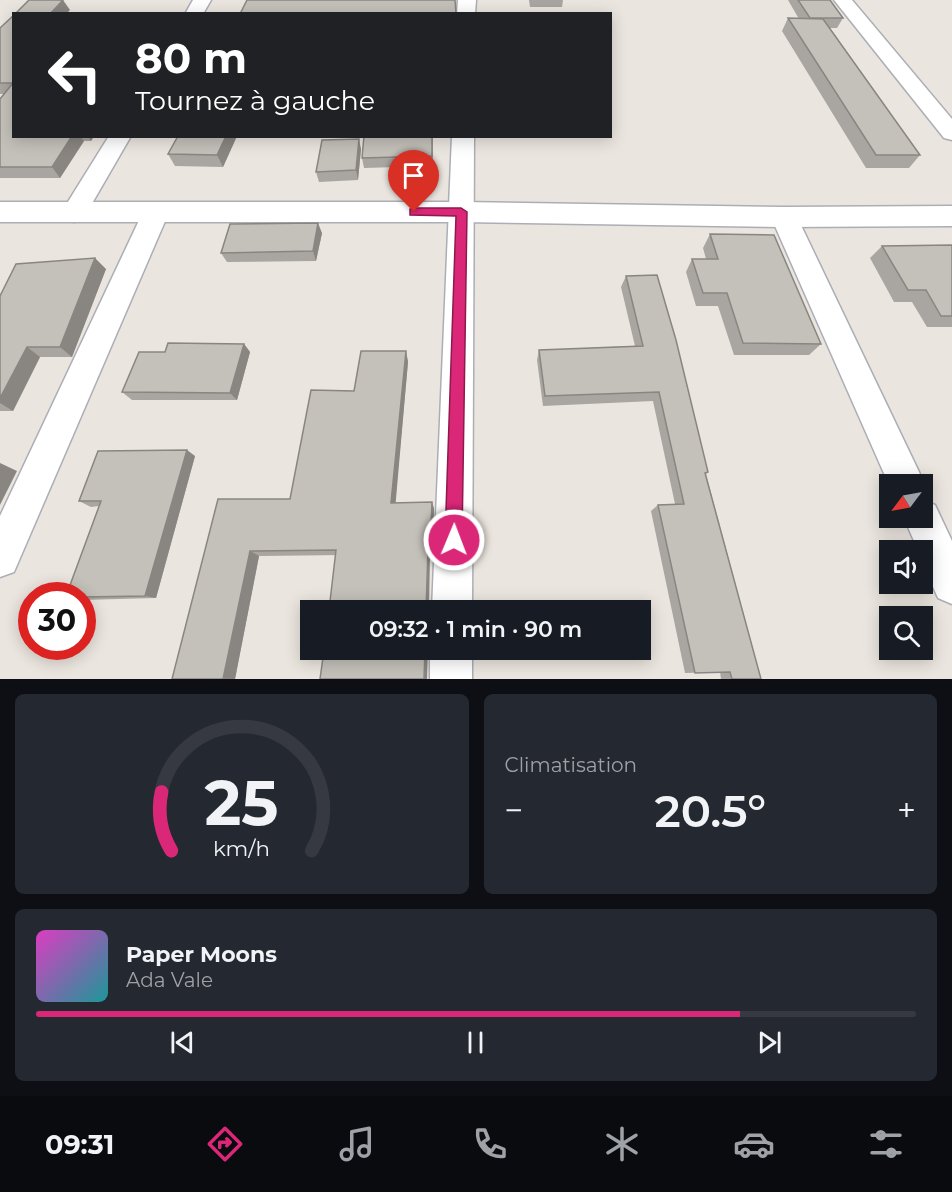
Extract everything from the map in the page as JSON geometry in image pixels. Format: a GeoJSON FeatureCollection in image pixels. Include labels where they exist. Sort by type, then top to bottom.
{"type":"FeatureCollection","features":[{"type":"Feature","properties":{"kind":"street"},"geometry":{"type":"LineString","coordinates":[[843,0],[952,133]]}},
{"type":"Feature","properties":{"kind":"street"},"geometry":{"type":"LineString","coordinates":[[74,213],[119,138]]}},
{"type":"Feature","properties":{"kind":"street"},"geometry":{"type":"LineString","coordinates":[[452,600],[463,138]]}},
{"type":"Feature","properties":{"kind":"street"},"geometry":{"type":"LineString","coordinates":[[0,212],[461,212],[784,217],[952,216]]}},
{"type":"Feature","properties":{"kind":"street"},"geometry":{"type":"LineString","coordinates":[[0,558],[156,212]]}},
{"type":"Feature","properties":{"kind":"street"},"geometry":{"type":"LineString","coordinates":[[784,217],[901,474]]}},
{"type":"Feature","properties":{"kind":"street"},"geometry":{"type":"LineString","coordinates":[[926,528],[952,584]]}},
{"type":"Feature","properties":{"kind":"street"},"geometry":{"type":"LineString","coordinates":[[451,660],[451,679]]}},
{"type":"Feature","properties":{"kind":"building"},"geometry":{"type":"Polygon","coordinates":[[[29,0],[63,0],[52,12],[17,12],[29,0]]]}},
{"type":"Feature","properties":{"kind":"building"},"geometry":{"type":"Polygon","coordinates":[[[247,0],[455,0],[456,12],[241,12],[247,0]]]}},
{"type":"Feature","properties":{"kind":"building"},"geometry":{"type":"Polygon","coordinates":[[[798,0],[830,0],[843,18],[810,18],[798,0]]]}},
{"type":"Feature","properties":{"kind":"building"},"geometry":{"type":"Polygon","coordinates":[[[12,17],[12,83],[0,83],[0,28],[12,17]]]}},
{"type":"Feature","properties":{"kind":"building"},"geometry":{"type":"Polygon","coordinates":[[[788,18],[823,19],[920,155],[876,155],[788,18]]]}},
{"type":"Feature","properties":{"kind":"building"},"geometry":{"type":"Polygon","coordinates":[[[12,84],[12,138],[71,138],[52,167],[0,167],[0,99],[12,84]]]}},
{"type":"Feature","properties":{"kind":"building"},"geometry":{"type":"Polygon","coordinates":[[[177,138],[225,138],[217,155],[168,154],[177,138]]]}},
{"type":"Feature","properties":{"kind":"building"},"geometry":{"type":"Polygon","coordinates":[[[364,138],[432,138],[432,156],[362,158],[364,138]]]}},
{"type":"Feature","properties":{"kind":"building"},"geometry":{"type":"Polygon","coordinates":[[[359,139],[356,170],[316,172],[322,140],[359,139]]]}},
{"type":"Feature","properties":{"kind":"building"},"geometry":{"type":"Polygon","coordinates":[[[318,223],[313,251],[221,253],[230,224],[318,223]]]}},
{"type":"Feature","properties":{"kind":"building"},"geometry":{"type":"Polygon","coordinates":[[[710,234],[774,235],[821,344],[743,343],[727,293],[703,293],[692,259],[718,259],[710,234]]]}},
{"type":"Feature","properties":{"kind":"building"},"geometry":{"type":"Polygon","coordinates":[[[952,245],[952,316],[941,316],[926,290],[908,290],[882,246],[952,245]]]}},
{"type":"Feature","properties":{"kind":"building"},"geometry":{"type":"Polygon","coordinates":[[[95,258],[60,347],[27,347],[0,398],[0,296],[16,264],[95,258]]]}},
{"type":"Feature","properties":{"kind":"building"},"geometry":{"type":"Polygon","coordinates":[[[657,275],[676,340],[708,472],[705,473],[761,679],[732,679],[730,672],[695,673],[658,505],[684,504],[659,392],[545,396],[539,350],[643,346],[626,276],[657,275]]]}},
{"type":"Feature","properties":{"kind":"building"},"geometry":{"type":"Polygon","coordinates":[[[168,343],[244,344],[230,393],[122,392],[139,352],[165,352],[168,343]]]}},
{"type":"Feature","properties":{"kind":"building"},"geometry":{"type":"Polygon","coordinates":[[[361,351],[406,351],[391,503],[432,502],[426,600],[330,600],[336,550],[250,551],[223,679],[172,679],[218,499],[290,499],[311,390],[354,391],[361,351]]]}},
{"type":"Feature","properties":{"kind":"building"},"geometry":{"type":"Polygon","coordinates":[[[187,450],[145,596],[96,597],[96,582],[71,582],[101,501],[79,501],[98,451],[187,450]]]}},
{"type":"Feature","properties":{"kind":"building"},"geometry":{"type":"Polygon","coordinates":[[[323,660],[425,660],[424,679],[320,679],[323,660]]]}},
{"type":"Feature","properties":{"kind":"route"},"geometry":{"type":"LineString","coordinates":[[414,212],[461,212],[454,540]]}}]}
